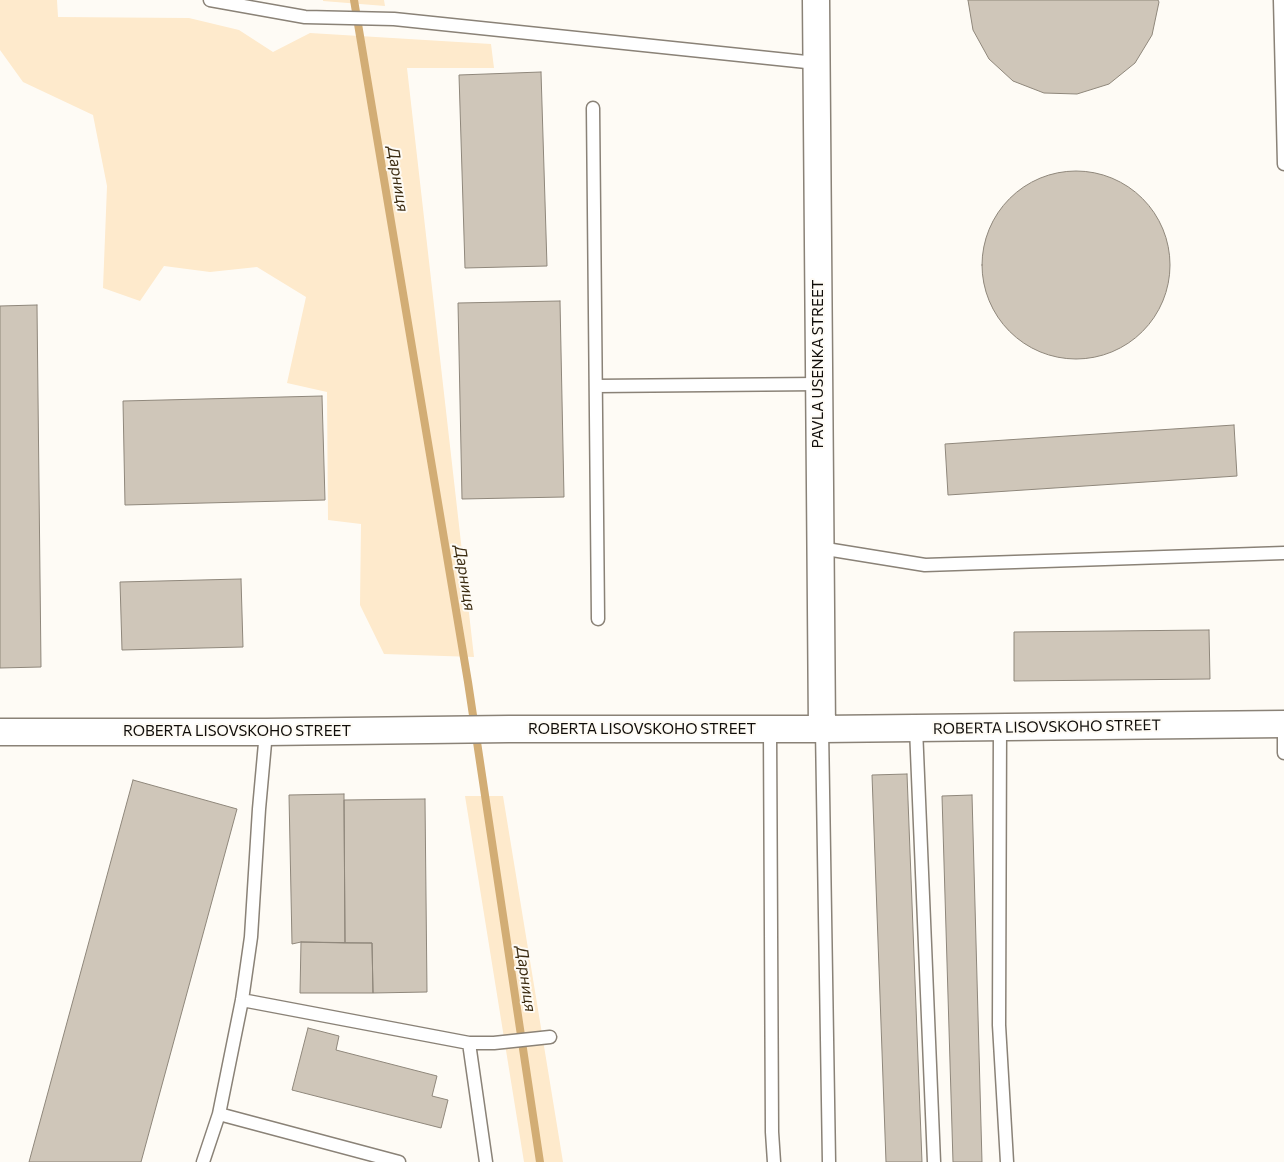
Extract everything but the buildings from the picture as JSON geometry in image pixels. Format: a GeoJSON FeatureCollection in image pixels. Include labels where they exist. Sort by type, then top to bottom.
{"type":"FeatureCollection","features":[{"type":"Feature","properties":{"kind":"street","name":"PAVLA USENKA STREET"},"geometry":{"type":"LineString","coordinates":[[816,0],[822,729]]}},
{"type":"Feature","properties":{"kind":"street","name":"ROBERTA LISOVSKOHO STREET"},"geometry":{"type":"LineString","coordinates":[[0,732],[822,729],[1284,724]]}},
{"type":"Feature","properties":{"kind":"lane"},"geometry":{"type":"LineString","coordinates":[[210,0],[305,17],[394,19],[816,62]]}},
{"type":"Feature","properties":{"kind":"lane"},"geometry":{"type":"LineString","coordinates":[[1280,0],[1284,164]]}},
{"type":"Feature","properties":{"kind":"lane"},"geometry":{"type":"LineString","coordinates":[[593,108],[598,619]]}},
{"type":"Feature","properties":{"kind":"lane"},"geometry":{"type":"LineString","coordinates":[[596,386],[819,384]]}},
{"type":"Feature","properties":{"kind":"lane"},"geometry":{"type":"LineString","coordinates":[[820,548],[925,565],[1284,552]]}},
{"type":"Feature","properties":{"kind":"lane"},"geometry":{"type":"LineString","coordinates":[[1284,724],[1284,754]]}},
{"type":"Feature","properties":{"kind":"lane"},"geometry":{"type":"LineString","coordinates":[[1000,727],[999,1025],[1007,1162]]}},
{"type":"Feature","properties":{"kind":"lane"},"geometry":{"type":"LineString","coordinates":[[916,728],[934,1162]]}},
{"type":"Feature","properties":{"kind":"lane"},"geometry":{"type":"LineString","coordinates":[[770,729],[772,1132],[774,1162]]}},
{"type":"Feature","properties":{"kind":"lane"},"geometry":{"type":"LineString","coordinates":[[822,729],[829,1162]]}},
{"type":"Feature","properties":{"kind":"lane"},"geometry":{"type":"LineString","coordinates":[[203,1162],[219,1114],[242,1000],[251,937],[266,732]]}},
{"type":"Feature","properties":{"kind":"lane"},"geometry":{"type":"LineString","coordinates":[[242,1000],[469,1043],[494,1043],[550,1037]]}},
{"type":"Feature","properties":{"kind":"lane"},"geometry":{"type":"LineString","coordinates":[[469,1043],[486,1162]]}},
{"type":"Feature","properties":{"kind":"lane"},"geometry":{"type":"LineString","coordinates":[[219,1114],[399,1162]]}},
{"type":"Feature","properties":{"kind":"shaded area"},"geometry":{"type":"Polygon","coordinates":[[[0,0],[57,0],[58,17],[189,18],[239,30],[273,52],[310,33],[491,44],[494,68],[407,68],[474,657],[384,654],[360,605],[361,524],[328,520],[327,392],[287,383],[306,297],[257,267],[210,272],[164,266],[140,301],[103,288],[107,186],[93,115],[23,82],[0,50],[0,0]]]}},
{"type":"Feature","properties":{"kind":"shaded area"},"geometry":{"type":"Polygon","coordinates":[[[384,0],[385,6],[323,1],[384,0]]]}},
{"type":"Feature","properties":{"kind":"shaded area"},"geometry":{"type":"Polygon","coordinates":[[[465,796],[503,796],[563,1162],[524,1162],[465,796]]]}},
{"type":"Feature","properties":{"kind":"waterway","name":"Дарниця"},"geometry":{"type":"LineString","coordinates":[[354,0],[468,682],[540,1162]]}}]}
